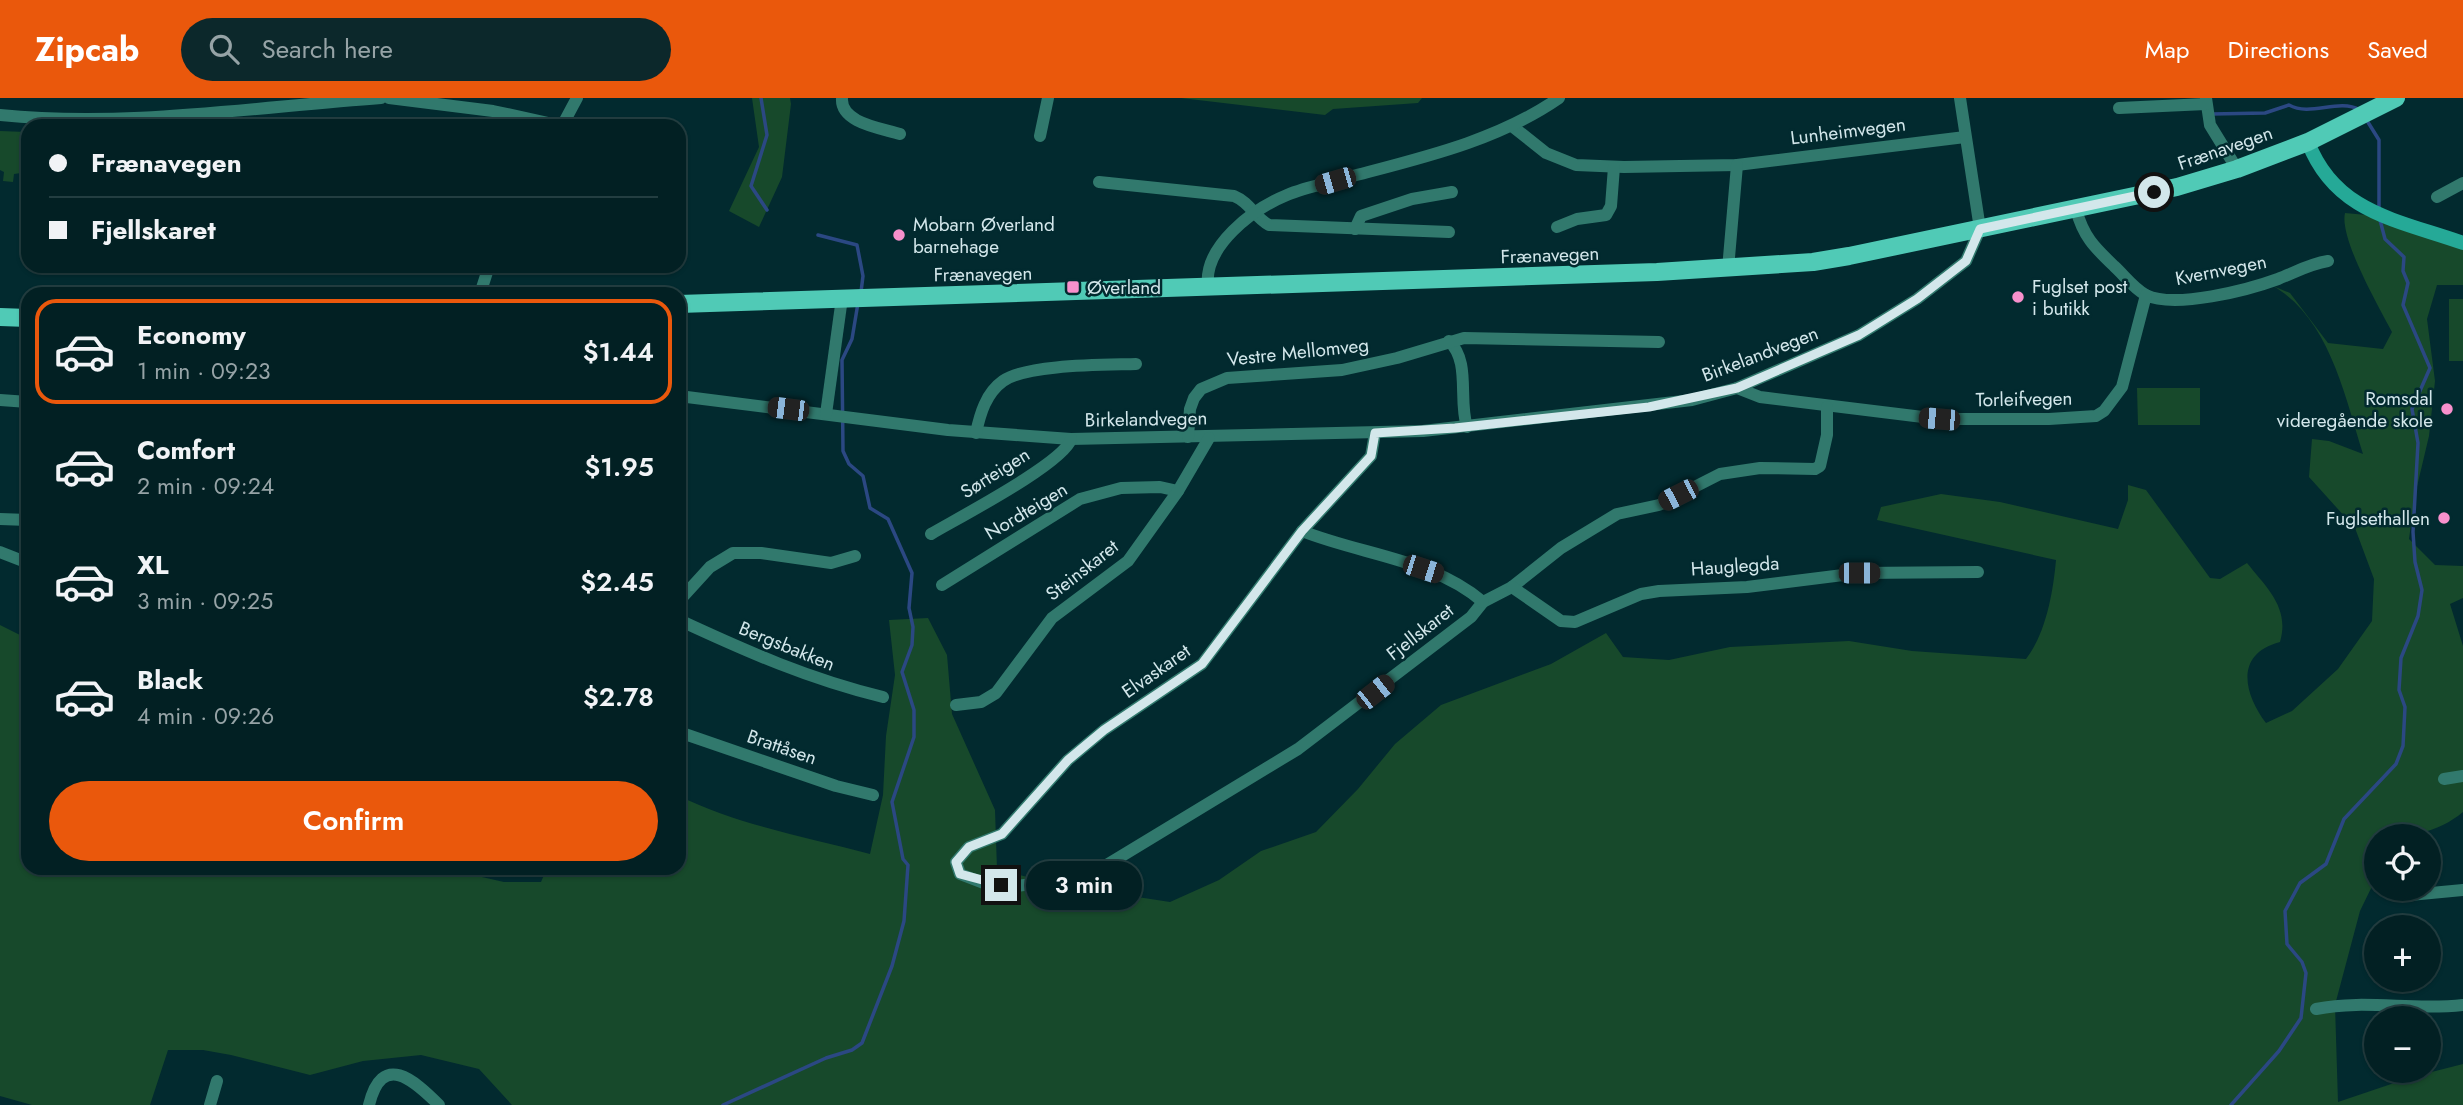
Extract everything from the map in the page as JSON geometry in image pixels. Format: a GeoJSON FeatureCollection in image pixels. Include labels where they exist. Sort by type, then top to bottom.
{"type":"FeatureCollection","features":[{"type":"Feature","properties":{"kind":"main road","name":"Frænavegen"},"geometry":{"type":"LineString","coordinates":[[686,304],[1728,269],[1849,256],[2177,187],[2237,169],[2308,142],[2392,99]]}},
{"type":"Feature","properties":{"kind":"main road"},"geometry":{"type":"LineString","coordinates":[[2308,142],[2324,174],[2338,192],[2360,206],[2463,243]]}},
{"type":"Feature","properties":{"kind":"main road"},"geometry":{"type":"LineString","coordinates":[[0,317],[21,318]]}},
{"type":"Feature","properties":{"kind":"street"},"geometry":{"type":"LineString","coordinates":[[0,115],[129,118],[381,98]]}},
{"type":"Feature","properties":{"kind":"street"},"geometry":{"type":"LineString","coordinates":[[389,98],[481,109],[529,119]]}},
{"type":"Feature","properties":{"kind":"street"},"geometry":{"type":"LineString","coordinates":[[566,119],[577,98]]}},
{"type":"Feature","properties":{"kind":"street"},"geometry":{"type":"LineString","coordinates":[[842,98],[841,107],[847,114],[900,134]]}},
{"type":"Feature","properties":{"kind":"street"},"geometry":{"type":"LineString","coordinates":[[1040,136],[1048,98]]}},
{"type":"Feature","properties":{"kind":"street"},"geometry":{"type":"LineString","coordinates":[[1208,287],[1208,269],[1225,239],[1256,212],[1287,194],[1406,162],[1511,126],[1559,98]]}},
{"type":"Feature","properties":{"kind":"street"},"geometry":{"type":"LineString","coordinates":[[1960,98],[1980,229]]}},
{"type":"Feature","properties":{"kind":"street"},"geometry":{"type":"LineString","coordinates":[[2119,108],[2206,101],[2210,125],[2237,169]]}},
{"type":"Feature","properties":{"kind":"street","name":"Lunheimvegen"},"geometry":{"type":"LineString","coordinates":[[1511,126],[1546,153],[1576,165],[1614,167],[1737,165],[1965,137]]}},
{"type":"Feature","properties":{"kind":"street"},"geometry":{"type":"LineString","coordinates":[[1728,269],[1737,165]]}},
{"type":"Feature","properties":{"kind":"street"},"geometry":{"type":"LineString","coordinates":[[1557,227],[1577,219],[1606,215],[1611,206],[1614,167]]}},
{"type":"Feature","properties":{"kind":"street"},"geometry":{"type":"LineString","coordinates":[[1099,182],[1225,193],[1241,199],[1256,212],[1258,219],[1269,225],[1449,232]]}},
{"type":"Feature","properties":{"kind":"street"},"geometry":{"type":"LineString","coordinates":[[2437,197],[2463,183]]}},
{"type":"Feature","properties":{"kind":"street"},"geometry":{"type":"LineString","coordinates":[[1355,229],[1361,215],[1412,199],[1452,192]]}},
{"type":"Feature","properties":{"kind":"street"},"geometry":{"type":"LineString","coordinates":[[2076,209],[2082,232],[2146,295]]}},
{"type":"Feature","properties":{"kind":"street","name":"Birkelandvegen"},"geometry":{"type":"LineString","coordinates":[[686,397],[976,433],[1071,439],[1375,433],[1466,427],[1649,407],[1737,388],[1859,335],[1917,299],[1966,261],[1980,229]]}},
{"type":"Feature","properties":{"kind":"street","name":"Kvernvegen"},"geometry":{"type":"LineString","coordinates":[[2146,295],[2164,299],[2227,292],[2278,279],[2306,264],[2328,261]]}},
{"type":"Feature","properties":{"kind":"street","name":"Torleifvegen"},"geometry":{"type":"LineString","coordinates":[[1737,388],[1759,397],[1939,419],[2049,419],[2096,416],[2104,411],[2122,387],[2146,295]]}},
{"type":"Feature","properties":{"kind":"street"},"geometry":{"type":"LineString","coordinates":[[826,414],[842,298]]}},
{"type":"Feature","properties":{"kind":"street"},"geometry":{"type":"LineString","coordinates":[[1449,341],[1460,354],[1462,413],[1466,427]]}},
{"type":"Feature","properties":{"kind":"street","name":"Vestre Mellomveg"},"geometry":{"type":"LineString","coordinates":[[1188,437],[1190,409],[1194,398],[1201,389],[1227,378],[1342,370],[1398,358],[1449,341],[1659,342]]}},
{"type":"Feature","properties":{"kind":"street"},"geometry":{"type":"LineString","coordinates":[[976,433],[989,396],[1003,381],[1025,373],[1136,364]]}},
{"type":"Feature","properties":{"kind":"street"},"geometry":{"type":"LineString","coordinates":[[0,400],[21,402]]}},
{"type":"Feature","properties":{"kind":"street","name":"Fjellskaret"},"geometry":{"type":"LineString","coordinates":[[960,874],[986,884],[1016,886],[1087,877],[1298,749],[1471,617],[1483,602],[1512,587],[1561,548],[1617,514],[1659,505],[1720,474],[1760,468],[1815,469],[1823,461],[1827,407]]}},
{"type":"Feature","properties":{"kind":"street","name":"Elvaskaret"},"geometry":{"type":"LineString","coordinates":[[960,874],[956,862],[969,847],[1002,834],[1068,760],[1104,730],[1202,664],[1302,531],[1371,456],[1375,433]]}},
{"type":"Feature","properties":{"kind":"street","name":"Steinskaret"},"geometry":{"type":"LineString","coordinates":[[956,705],[981,702],[996,693],[1052,618],[1128,561],[1178,491],[1209,438]]}},
{"type":"Feature","properties":{"kind":"street","name":"Sørteigen"},"geometry":{"type":"LineString","coordinates":[[932,534],[1068,449],[1071,439]]}},
{"type":"Feature","properties":{"kind":"street","name":"Nordteigen"},"geometry":{"type":"LineString","coordinates":[[943,585],[1080,499],[1121,488],[1160,487],[1178,491]]}},
{"type":"Feature","properties":{"kind":"street"},"geometry":{"type":"LineString","coordinates":[[0,519],[21,520]]}},
{"type":"Feature","properties":{"kind":"street"},"geometry":{"type":"LineString","coordinates":[[1302,531],[1335,544],[1449,578],[1483,602]]}},
{"type":"Feature","properties":{"kind":"street"},"geometry":{"type":"LineString","coordinates":[[0,552],[21,560]]}},
{"type":"Feature","properties":{"kind":"street"},"geometry":{"type":"LineString","coordinates":[[686,593],[710,567],[733,553],[761,553],[831,563],[855,556]]}},
{"type":"Feature","properties":{"kind":"street","name":"Hauglegda"},"geometry":{"type":"LineString","coordinates":[[1512,587],[1561,621],[1575,622],[1641,594],[1659,591],[1747,587],[1859,573],[1978,572]]}},
{"type":"Feature","properties":{"kind":"street","name":"Bergsbakken"},"geometry":{"type":"LineString","coordinates":[[686,623],[773,664],[827,684],[883,697]]}},
{"type":"Feature","properties":{"kind":"street","name":"Brattåsen"},"geometry":{"type":"LineString","coordinates":[[686,734],[835,786],[873,795]]}},
{"type":"Feature","properties":{"kind":"street"},"geometry":{"type":"LineString","coordinates":[[2444,779],[2463,776]]}},
{"type":"Feature","properties":{"kind":"street"},"geometry":{"type":"LineString","coordinates":[[2441,892],[2463,890]]}},
{"type":"Feature","properties":{"kind":"street"},"geometry":{"type":"LineString","coordinates":[[2316,1009],[2352,1003],[2428,1008],[2463,1005]]}},
{"type":"Feature","properties":{"kind":"street"},"geometry":{"type":"LineString","coordinates":[[369,1105],[379,1082],[386,1076],[398,1074],[415,1082],[439,1105]]}},
{"type":"Feature","properties":{"kind":"street"},"geometry":{"type":"LineString","coordinates":[[211,1105],[217,1081]]}},
{"type":"Feature","properties":{"kind":"green space"},"geometry":{"type":"Polygon","coordinates":[[[752,98],[790,98],[791,104],[782,177],[759,227],[729,211],[759,147],[752,98]]]}},
{"type":"Feature","properties":{"kind":"green space"},"geometry":{"type":"Polygon","coordinates":[[[1181,98],[1422,98],[1418,103],[1333,109],[1325,115],[1181,98]]]}},
{"type":"Feature","properties":{"kind":"green space"},"geometry":{"type":"Polygon","coordinates":[[[0,131],[21,132],[21,173],[14,174],[13,182],[3,181],[4,172],[0,170],[0,131]]]}},
{"type":"Feature","properties":{"kind":"green space"},"geometry":{"type":"Polygon","coordinates":[[[2345,213],[2400,218],[2463,243],[2463,285],[2437,285],[2427,319],[2435,381],[2429,436],[2415,495],[2409,539],[2435,565],[2463,566],[2463,598],[2450,604],[2463,646],[2463,812],[2441,826],[2364,824],[2365,901],[2335,1005],[2338,1102],[2394,1083],[2441,1083],[2441,1070],[2463,1064],[2463,1105],[512,1105],[479,1069],[421,1055],[363,1061],[310,1075],[203,1050],[168,1050],[150,1105],[32,1105],[0,1096],[0,625],[21,636],[21,875],[473,875],[504,882],[541,882],[544,875],[686,875],[686,799],[749,823],[870,854],[883,795],[886,736],[895,675],[889,620],[928,618],[947,655],[952,714],[995,810],[997,869],[1053,884],[1170,902],[1219,880],[1261,851],[1316,832],[1358,789],[1395,744],[1441,705],[1551,664],[1606,633],[1623,657],[1669,660],[1730,647],[1849,641],[1912,651],[2026,659],[2043,625],[2056,560],[1877,520],[1881,507],[1941,494],[2000,502],[2118,529],[2128,500],[2128,485],[2146,490],[2210,578],[2220,579],[2247,563],[2275,599],[2282,619],[2280,642],[2255,656],[2248,676],[2252,700],[2266,723],[2292,711],[2338,669],[2372,621],[2374,579],[2355,528],[2309,477],[2312,439],[2329,441],[2363,454],[2341,384],[2321,338],[2292,300],[2273,286],[2290,293],[2328,343],[2383,349],[2392,332],[2348,239],[2345,213]]]}},
{"type":"Feature","properties":{"kind":"green space"},"geometry":{"type":"Polygon","coordinates":[[[2449,299],[2463,299],[2463,361],[2449,361],[2449,299]]]}},
{"type":"Feature","properties":{"kind":"green space"},"geometry":{"type":"Polygon","coordinates":[[[2137,388],[2200,388],[2200,425],[2138,425],[2137,388]]]}},
{"type":"Feature","properties":{"kind":"waterway"},"geometry":{"type":"LineString","coordinates":[[761,98],[767,135],[751,186],[767,210]]}},
{"type":"Feature","properties":{"kind":"waterway"},"geometry":{"type":"LineString","coordinates":[[2212,114],[2265,113],[2289,105],[2306,109],[2343,106],[2360,110]]}},
{"type":"Feature","properties":{"kind":"waterway"},"geometry":{"type":"LineString","coordinates":[[2366,119],[2379,140],[2379,209]]}},
{"type":"Feature","properties":{"kind":"waterway"},"geometry":{"type":"LineString","coordinates":[[2231,1105],[2279,1051],[2301,1018],[2306,973],[2302,962],[2287,944],[2285,911],[2300,883],[2326,864],[2344,819],[2396,764],[2403,746],[2405,707],[2399,690],[2401,658],[2418,616],[2422,590],[2415,562],[2413,532],[2418,443],[2412,409],[2430,368],[2403,305],[2408,283],[2403,271],[2404,257],[2385,239],[2380,220]]}},
{"type":"Feature","properties":{"kind":"waterway"},"geometry":{"type":"LineString","coordinates":[[818,235],[857,245],[863,276],[861,292]]}},
{"type":"Feature","properties":{"kind":"waterway"},"geometry":{"type":"LineString","coordinates":[[723,1105],[826,1058],[852,1050],[862,1043],[892,966],[904,921],[908,865],[903,859],[892,802],[914,737],[914,710],[902,672],[912,645],[913,627],[909,608],[912,573],[888,519],[870,508],[863,476],[849,464],[843,451],[842,360],[852,339],[858,303]]}},
{"type":"Feature","properties":{"kind":"place","name":"Mobarn Øverland barnehage"},"geometry":{"type":"Point","coordinates":[899,235]}},
{"type":"Feature","properties":{"kind":"place","name":"Øverland"},"geometry":{"type":"Point","coordinates":[1073,287]}},
{"type":"Feature","properties":{"kind":"place","name":"Fuglset post i butikk"},"geometry":{"type":"Point","coordinates":[2018,297]}},
{"type":"Feature","properties":{"kind":"place","name":"Romsdal videregående skole"},"geometry":{"type":"Point","coordinates":[2447,409]}},
{"type":"Feature","properties":{"kind":"place","name":"Fuglsethallen"},"geometry":{"type":"Point","coordinates":[2444,518]}},
{"type":"Feature","properties":{"kind":"route"},"geometry":{"type":"LineString","coordinates":[[1001,885],[986,884],[960,874],[956,862],[969,847],[1002,834],[1023,814],[1068,760],[1104,730],[1202,664],[1302,531],[1371,456],[1375,433],[1455,428],[1649,407],[1692,400],[1737,388],[1859,335],[1917,299],[1966,261],[1980,229],[2154,192]]}}]}
